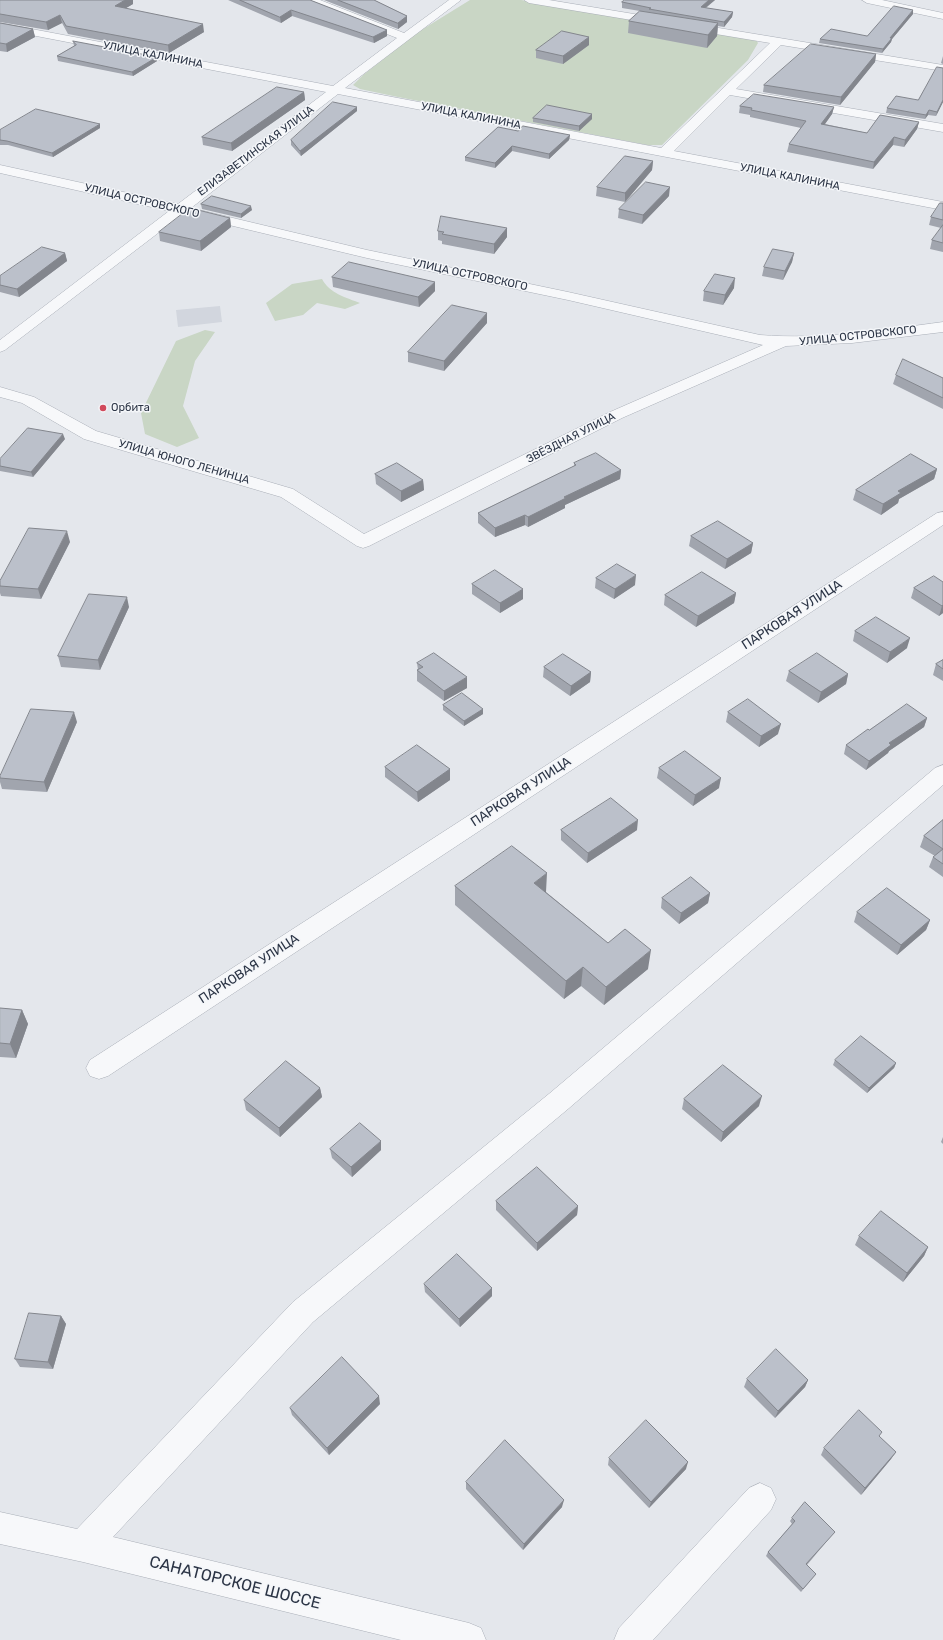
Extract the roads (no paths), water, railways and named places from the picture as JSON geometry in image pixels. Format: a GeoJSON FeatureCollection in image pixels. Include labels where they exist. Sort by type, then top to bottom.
{"type":"FeatureCollection","features":[{"type":"Feature","properties":{"kind":"street"},"geometry":{"type":"LineString","coordinates":[[310,0],[405,37]]}},
{"type":"Feature","properties":{"kind":"street","name":"ЕЛИЗАВЕТИНСКАЯ УЛИЦА"},"geometry":{"type":"LineString","coordinates":[[0,347],[335,90],[456,0]]}},
{"type":"Feature","properties":{"kind":"street"},"geometry":{"type":"LineString","coordinates":[[529,0],[943,68]]}},
{"type":"Feature","properties":{"kind":"street"},"geometry":{"type":"LineString","coordinates":[[867,0],[943,16]]}},
{"type":"Feature","properties":{"kind":"street","name":"УЛИЦА КАЛИНИНА"},"geometry":{"type":"LineString","coordinates":[[0,26],[943,206]]}},
{"type":"Feature","properties":{"kind":"street"},"geometry":{"type":"LineString","coordinates":[[664,153],[779,41]]}},
{"type":"Feature","properties":{"kind":"street"},"geometry":{"type":"LineString","coordinates":[[727,91],[943,128]]}},
{"type":"Feature","properties":{"kind":"street","name":"УЛИЦА ОСТРОВСКОГО"},"geometry":{"type":"LineString","coordinates":[[0,169],[180,209],[367,254],[568,296],[739,336],[783,342],[825,341],[943,327]]}},
{"type":"Feature","properties":{"kind":"street","name":"ЗВЁЗДНАЯ УЛИЦА"},"geometry":{"type":"LineString","coordinates":[[363,542],[616,416],[783,342]]}},
{"type":"Feature","properties":{"kind":"street","name":"УЛИЦА ЮНОГО ЛЕНИНЦА"},"geometry":{"type":"LineString","coordinates":[[0,392],[28,400],[90,435],[287,493],[363,542]]}},
{"type":"Feature","properties":{"kind":"street","name":"ПАРКОВАЯ УЛИЦА"},"geometry":{"type":"LineString","coordinates":[[99,1068],[943,517]]}},
{"type":"Feature","properties":{"kind":"street"},"geometry":{"type":"LineString","coordinates":[[83,1546],[303,1312],[559,1101],[943,774]]}},
{"type":"Feature","properties":{"kind":"street"},"geometry":{"type":"LineString","coordinates":[[631,1640],[760,1498]]}},
{"type":"Feature","properties":{"kind":"street","name":"САНАТОРСКОЕ ШОССЕ"},"geometry":{"type":"LineString","coordinates":[[0,1528],[83,1546],[469,1640]]}},
{"type":"Feature","properties":{"kind":"place","name":"Орбита"},"geometry":{"type":"Point","coordinates":[103,408]}}]}
